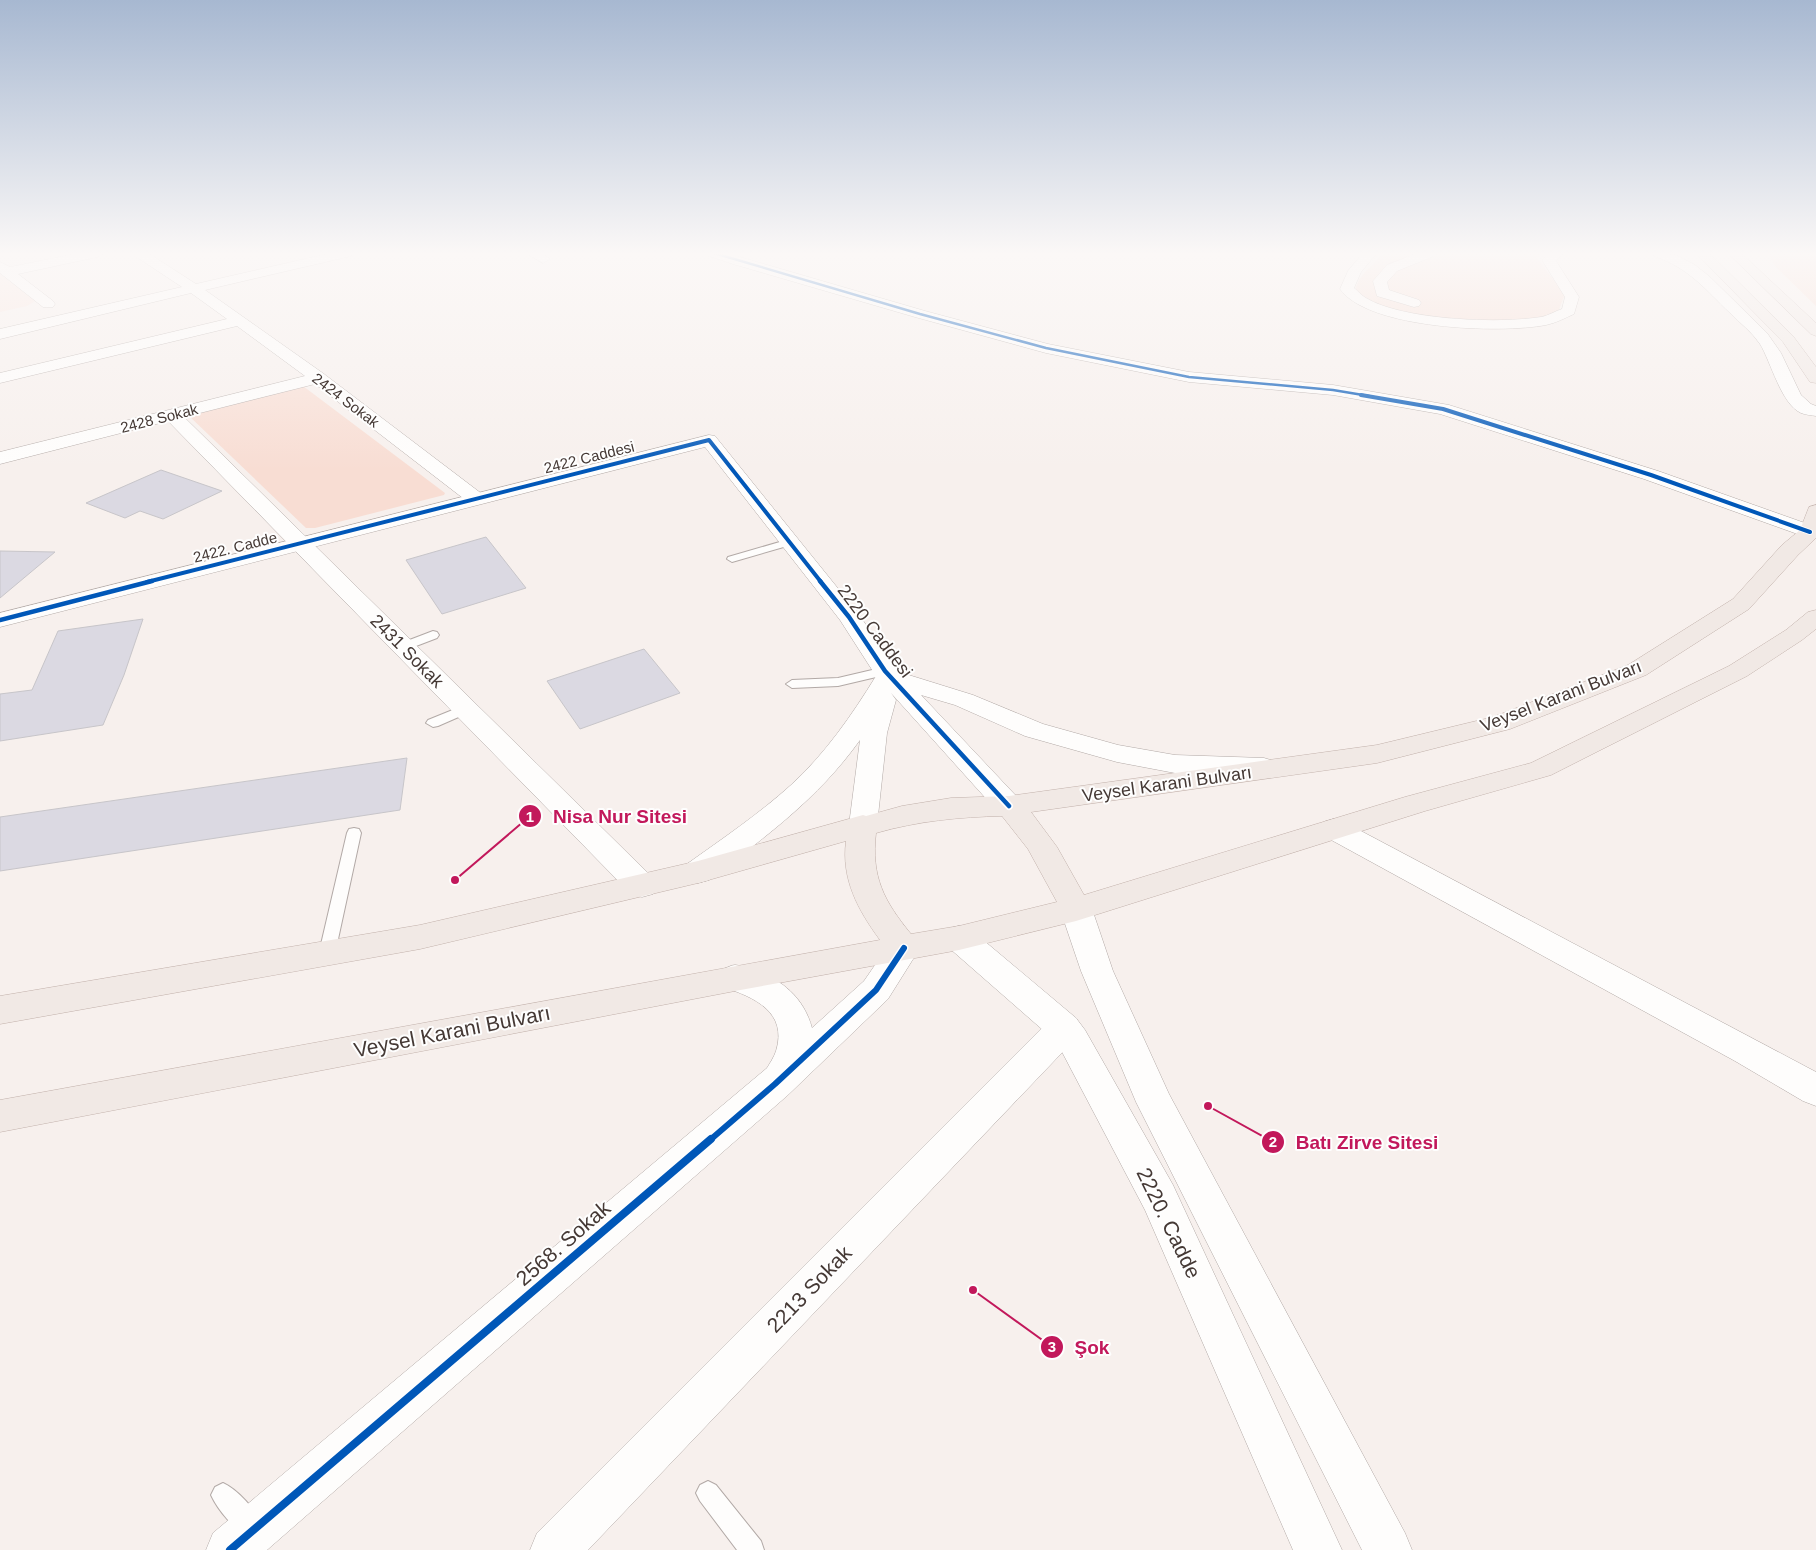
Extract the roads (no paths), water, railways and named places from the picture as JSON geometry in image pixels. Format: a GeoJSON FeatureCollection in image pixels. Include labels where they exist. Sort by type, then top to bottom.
{"type":"FeatureCollection","features":[{"type":"Feature","properties":{"kind":"main road"},"geometry":{"type":"LineString","coordinates":[[1774,325],[1788,339],[1816,378]]}},
{"type":"Feature","properties":{"kind":"main road","name":"Veysel Karani Bulvarı"},"geometry":{"type":"LineString","coordinates":[[0,1010],[420,937],[698,872],[863,825],[902,816],[951,808],[1009,806],[1377,754],[1501,722],[1637,670],[1741,604],[1813,522]]}},
{"type":"Feature","properties":{"kind":"main road","name":"Veysel Karani Bulvarı"},"geometry":{"type":"LineString","coordinates":[[0,1116],[959,938],[1076,909],[1334,829],[1541,769],[1738,671],[1794,635],[1816,616]]}},
{"type":"Feature","properties":{"kind":"main road"},"geometry":{"type":"LineString","coordinates":[[1009,806],[1029,828],[1042,847],[1057,871],[1076,909]]}},
{"type":"Feature","properties":{"kind":"main road"},"geometry":{"type":"LineString","coordinates":[[863,825],[860,842],[864,887],[877,914],[904,948]]}},
{"type":"Feature","properties":{"kind":"street"},"geometry":{"type":"LineString","coordinates":[[0,334],[37,325]]}},
{"type":"Feature","properties":{"kind":"street"},"geometry":{"type":"LineString","coordinates":[[0,378],[220,325]]}},
{"type":"Feature","properties":{"kind":"street","name":"2424 Sokak"},"geometry":{"type":"LineString","coordinates":[[244,325],[318,378],[476,498]]}},
{"type":"Feature","properties":{"kind":"street"},"geometry":{"type":"LineString","coordinates":[[962,325],[1046,348],[1189,377],[1333,390],[1443,409],[1651,475],[1813,522]]}},
{"type":"Feature","properties":{"kind":"street"},"geometry":{"type":"LineString","coordinates":[[1751,325],[1763,337],[1777,360],[1793,397],[1804,408],[1816,411]]}},
{"type":"Feature","properties":{"kind":"street","name":"2428 Sokak"},"geometry":{"type":"LineString","coordinates":[[0,458],[318,378]]}},
{"type":"Feature","properties":{"kind":"street","name":"2431 Sokak"},"geometry":{"type":"LineString","coordinates":[[172,415],[642,886]]}},
{"type":"Feature","properties":{"kind":"street","name":"2422 Caddesi"},"geometry":{"type":"LineString","coordinates":[[476,498],[709,440]]}},
{"type":"Feature","properties":{"kind":"street","name":"2220 Caddesi"},"geometry":{"type":"LineString","coordinates":[[709,440],[849,617],[887,674],[1009,806]]}},
{"type":"Feature","properties":{"kind":"street","name":"2422. Cadde"},"geometry":{"type":"LineString","coordinates":[[0,620],[476,498]]}},
{"type":"Feature","properties":{"kind":"street"},"geometry":{"type":"LineString","coordinates":[[698,872],[788,804],[834,756],[865,715],[887,674],[964,700],[1034,730],[1117,753],[1175,764],[1278,767]]}},
{"type":"Feature","properties":{"kind":"street","name":"2220 Caddesi"},"geometry":{"type":"LineString","coordinates":[[863,825],[874,733],[887,674]]}},
{"type":"Feature","properties":{"kind":"street"},"geometry":{"type":"LineString","coordinates":[[1334,829],[1816,1090]]}},
{"type":"Feature","properties":{"kind":"street"},"geometry":{"type":"LineString","coordinates":[[1076,909],[1097,971],[1154,1102],[1388,1550]]}},
{"type":"Feature","properties":{"kind":"street","name":"2220. Cadde"},"geometry":{"type":"LineString","coordinates":[[959,938],[1064,1028],[1072,1040],[1159,1198],[1318,1550]]}},
{"type":"Feature","properties":{"kind":"street","name":"2568. Sokak"},"geometry":{"type":"LineString","coordinates":[[242,1540],[775,1084],[876,990],[904,948]]}},
{"type":"Feature","properties":{"kind":"street","name":"2568. Sokak"},"geometry":{"type":"LineString","coordinates":[[736,978],[750,981],[775,994],[791,1014],[795,1027],[795,1042],[792,1056],[775,1084]]}},
{"type":"Feature","properties":{"kind":"street","name":"2213 Sokak"},"geometry":{"type":"LineString","coordinates":[[554,1550],[1064,1028]]}},
{"type":"Feature","properties":{"kind":"lane"},"geometry":{"type":"LineString","coordinates":[[732,559],[790,542]]}},
{"type":"Feature","properties":{"kind":"lane"},"geometry":{"type":"LineString","coordinates":[[403,647],[434,635]]}},
{"type":"Feature","properties":{"kind":"lane"},"geometry":{"type":"LineString","coordinates":[[792,684],[838,682],[887,674]]}},
{"type":"Feature","properties":{"kind":"lane"},"geometry":{"type":"LineString","coordinates":[[433,723],[465,709]]}},
{"type":"Feature","properties":{"kind":"lane"},"geometry":{"type":"LineString","coordinates":[[327,953],[354,833]]}},
{"type":"Feature","properties":{"kind":"lane"},"geometry":{"type":"LineString","coordinates":[[708,1493],[752,1550]]}},
{"type":"Feature","properties":{"kind":"lane"},"geometry":{"type":"LineString","coordinates":[[223,1495],[242,1540]]}},
{"type":"Feature","properties":{"kind":"place","name":"Nisa Nur Sitesi"},"geometry":{"type":"Point","coordinates":[455,880]}},
{"type":"Feature","properties":{"kind":"place","name":"Batı Zirve Sitesi"},"geometry":{"type":"Point","coordinates":[1208,1106]}},
{"type":"Feature","properties":{"kind":"place","name":"Şok"},"geometry":{"type":"Point","coordinates":[973,1290]}}]}
